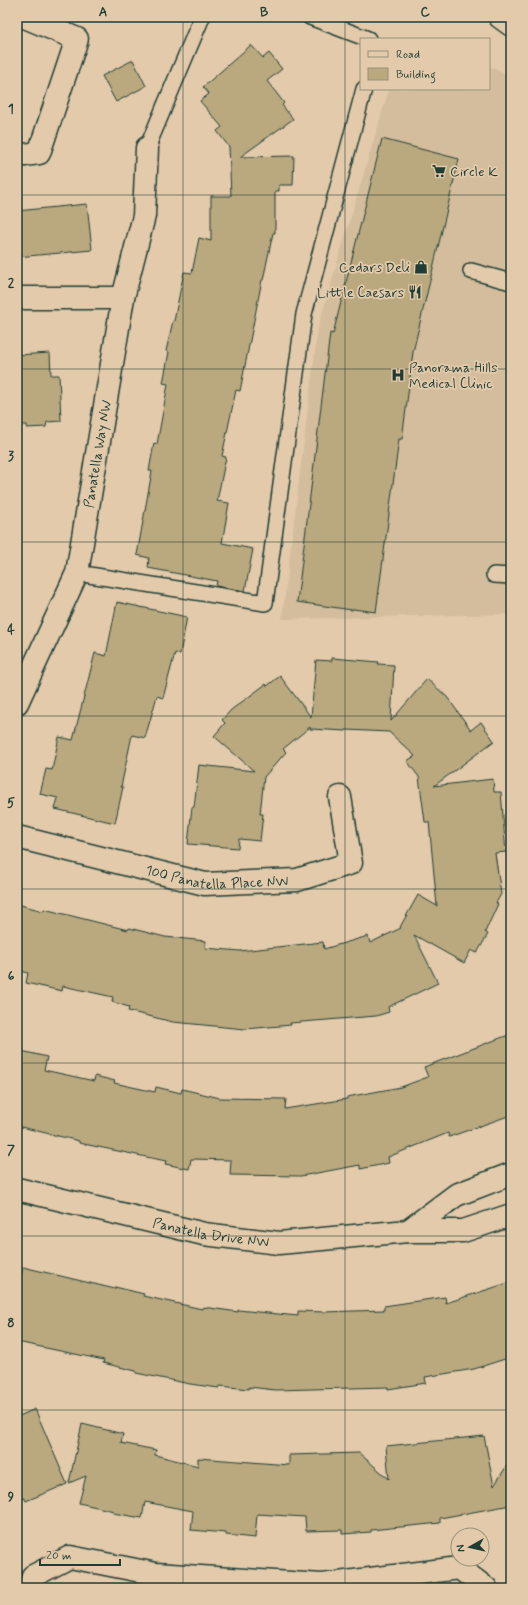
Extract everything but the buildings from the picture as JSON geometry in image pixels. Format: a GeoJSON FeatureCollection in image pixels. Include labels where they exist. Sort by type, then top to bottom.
{"type":"FeatureCollection","features":[{"type":"Feature","properties":{"kind":"street"},"geometry":{"type":"LineString","coordinates":[[17,156],[40,153],[77,39],[25,17]]}},
{"type":"Feature","properties":{"kind":"street"},"geometry":{"type":"LineString","coordinates":[[500,17],[511,25]]}},
{"type":"Feature","properties":{"kind":"street"},"geometry":{"type":"LineString","coordinates":[[503,17],[511,20]]}},
{"type":"Feature","properties":{"kind":"street","name":"Panatella Way NW"},"geometry":{"type":"LineString","coordinates":[[17,703],[77,573],[123,298],[144,216],[147,148]]}},
{"type":"Feature","properties":{"kind":"street"},"geometry":{"type":"LineString","coordinates":[[17,298],[123,298]]}},
{"type":"Feature","properties":{"kind":"street","name":"100 Panatella Place NW"},"geometry":{"type":"LineString","coordinates":[[17,837],[205,884],[297,880],[351,863],[340,797]]}},
{"type":"Feature","properties":{"kind":"street"},"geometry":{"type":"LineString","coordinates":[[408,1231],[456,1195],[511,1174]]}},
{"type":"Feature","properties":{"kind":"street","name":"Panatella Drive NW"},"geometry":{"type":"LineString","coordinates":[[17,1189],[204,1234],[278,1243],[408,1231],[463,1231],[511,1215]]}},
{"type":"Feature","properties":{"kind":"street"},"geometry":{"type":"LineString","coordinates":[[30,1588],[33,1576],[70,1557],[156,1574],[322,1585],[459,1568],[486,1588]]}},
{"type":"Feature","properties":{"kind":"lane"},"geometry":{"type":"LineString","coordinates":[[147,148],[202,17]]}},
{"type":"Feature","properties":{"kind":"lane"},"geometry":{"type":"LineString","coordinates":[[310,17],[365,38]]}},
{"type":"Feature","properties":{"kind":"lane"},"geometry":{"type":"LineString","coordinates":[[77,573],[265,603],[304,314],[364,90]]}},
{"type":"Feature","properties":{"kind":"lane"},"geometry":{"type":"LineString","coordinates":[[471,271],[511,282]]}},
{"type":"Feature","properties":{"kind":"lane"},"geometry":{"type":"LineString","coordinates":[[494,575],[511,576]]}},
{"type":"Feature","properties":{"kind":"shaded area"},"geometry":{"type":"Polygon","coordinates":[[[490,67],[503,72],[511,79],[511,614],[282,619],[318,327],[389,90],[490,90],[490,67]]]}},
{"type":"Feature","properties":{"kind":"place","name":"Circle K"},"geometry":{"type":"Point","coordinates":[439,171]}},
{"type":"Feature","properties":{"kind":"place","name":"Cedars Deli"},"geometry":{"type":"Point","coordinates":[421,267]}},
{"type":"Feature","properties":{"kind":"place","name":"Little Caesars"},"geometry":{"type":"Point","coordinates":[415,292]}},
{"type":"Feature","properties":{"kind":"place","name":"Panorama Hills Medical Clinic"},"geometry":{"type":"Point","coordinates":[398,375]}}]}
